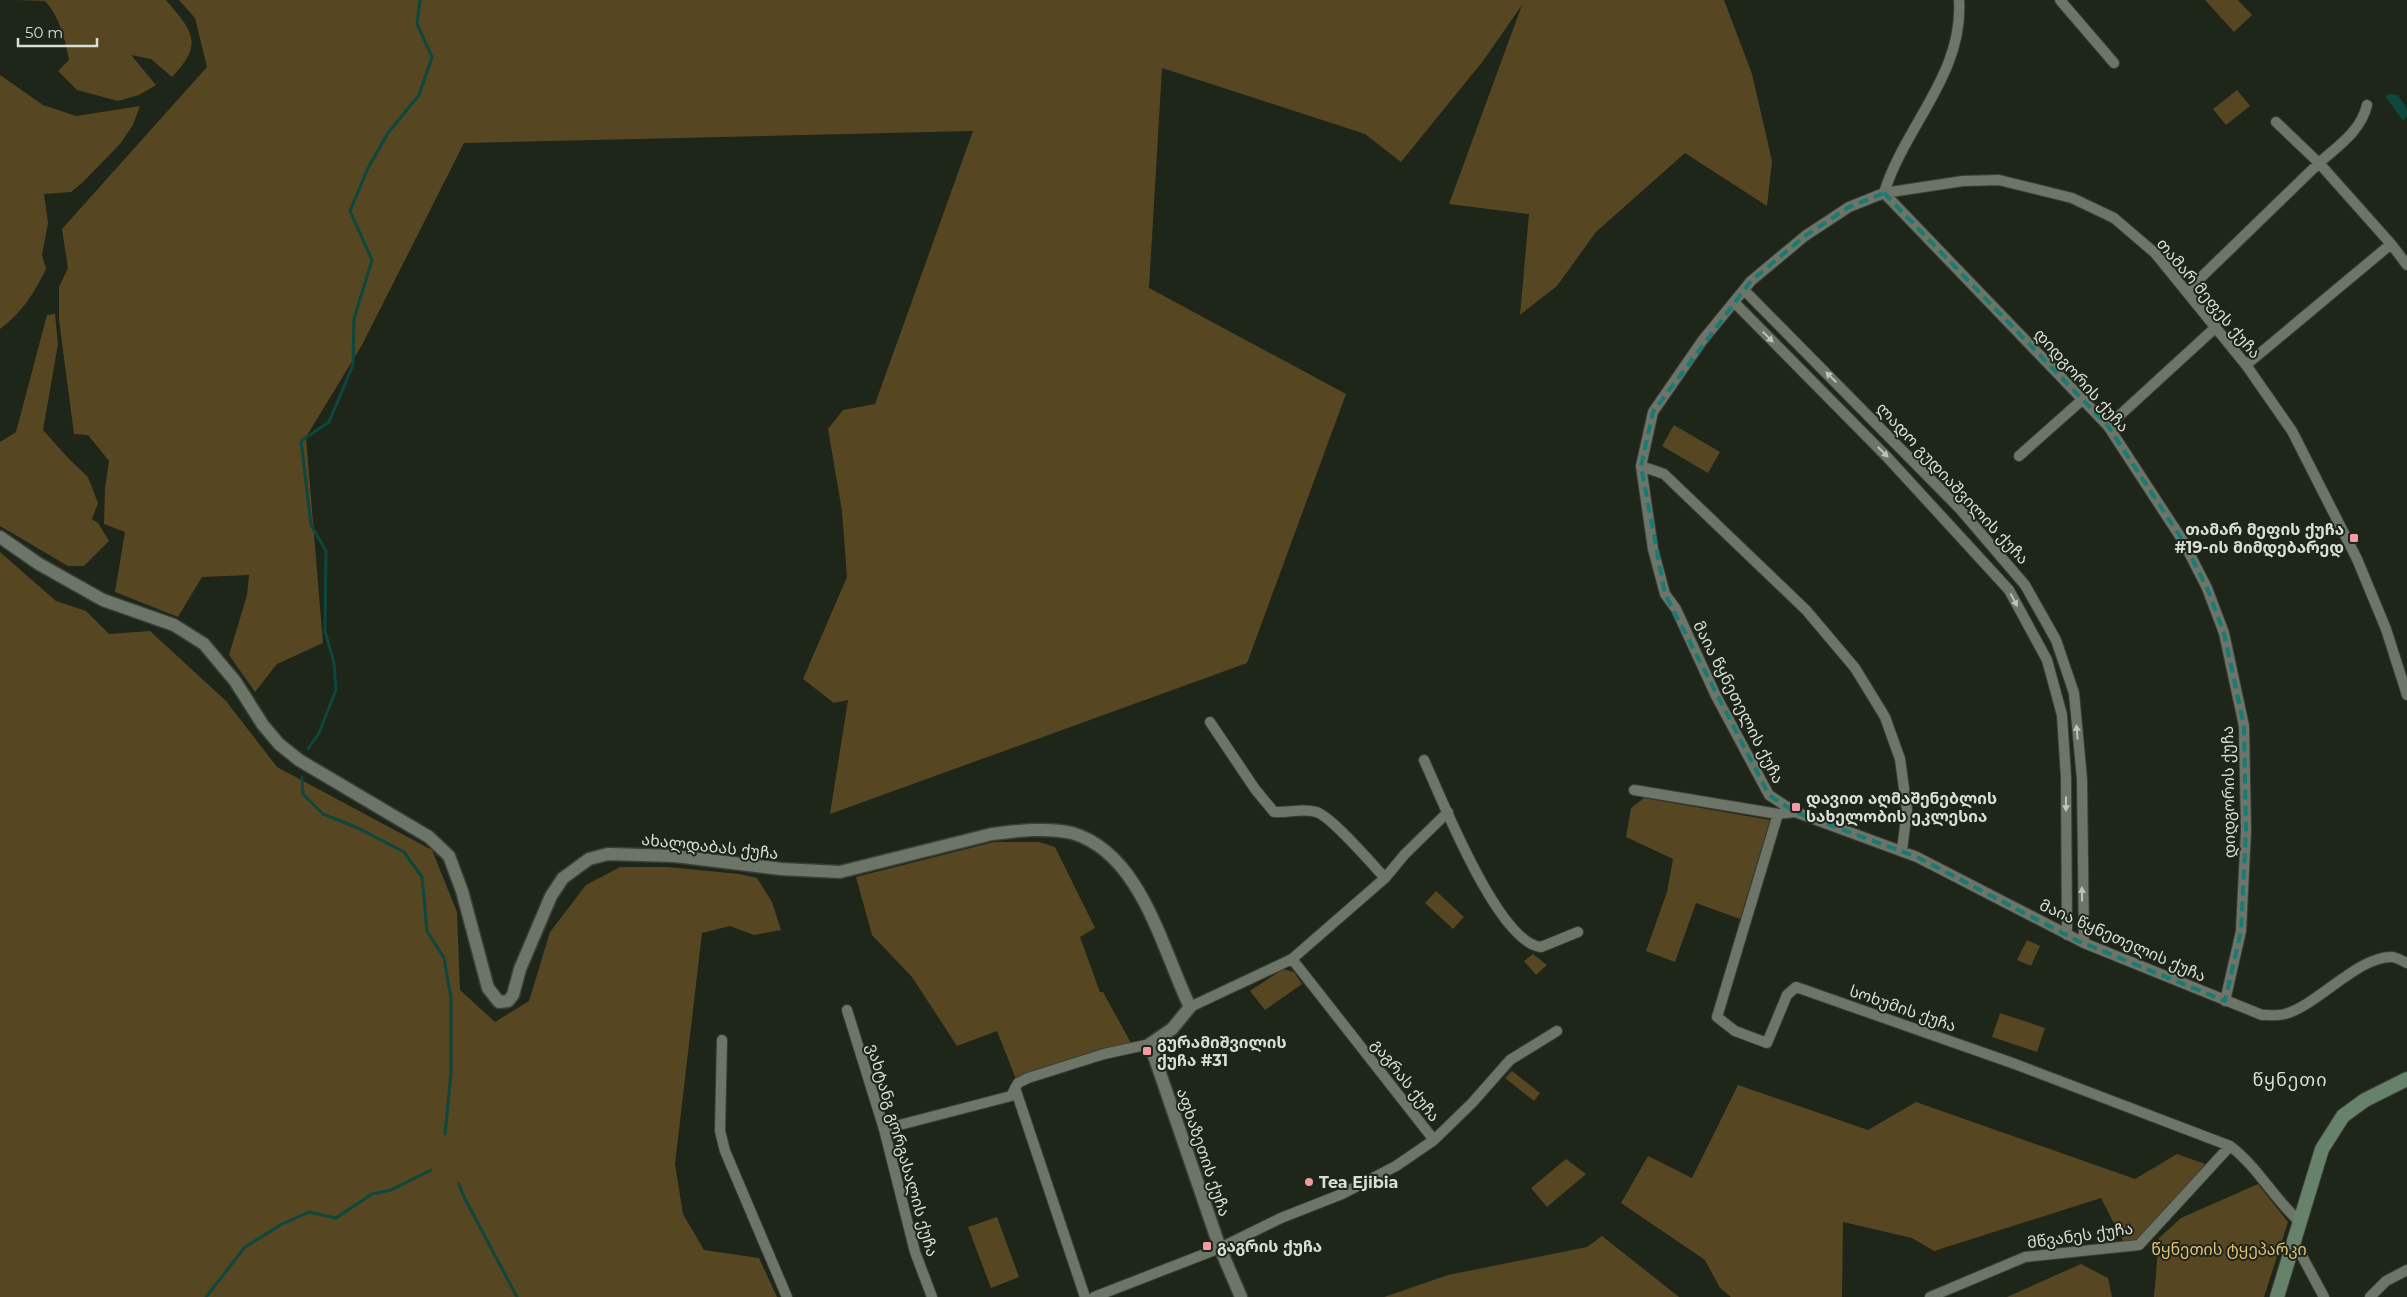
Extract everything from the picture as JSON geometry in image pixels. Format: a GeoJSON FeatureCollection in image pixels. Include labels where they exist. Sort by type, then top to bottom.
{"type":"FeatureCollection","features":[{"type":"Feature","properties":{"kind":"main road"},"geometry":{"type":"LineString","coordinates":[[2277,1297],[2322,1149],[2335,1126],[2343,1116],[2365,1100],[2407,1079]]}},
{"type":"Feature","properties":{"kind":"street"},"geometry":{"type":"LineString","coordinates":[[1884,193],[1894,166],[1939,86],[1948,66],[1956,32],[1959,0]]}},
{"type":"Feature","properties":{"kind":"street"},"geometry":{"type":"LineString","coordinates":[[2060,0],[2114,63]]}},
{"type":"Feature","properties":{"kind":"street"},"geometry":{"type":"LineString","coordinates":[[2187,291],[2357,128],[2364,117],[2367,106]]}},
{"type":"Feature","properties":{"kind":"street"},"geometry":{"type":"LineString","coordinates":[[2276,122],[2319,163],[2391,244],[2407,265]]}},
{"type":"Feature","properties":{"kind":"street","name":"თამარ მეფეს ქუჩა"},"geometry":{"type":"LineString","coordinates":[[1744,290],[1751,281],[1805,236],[1849,207],[1884,193],[1963,181],[1998,180],[2072,198],[2114,218],[2155,253],[2187,291],[2246,364],[2292,431],[2357,559],[2386,629],[2407,695]]}},
{"type":"Feature","properties":{"kind":"street","name":"დიდგორის ქუჩა"},"geometry":{"type":"LineString","coordinates":[[1884,193],[2108,426],[2183,541],[2207,588],[2224,633],[2244,726],[2246,831],[2241,931],[2225,1002]]}},
{"type":"Feature","properties":{"kind":"street"},"geometry":{"type":"LineString","coordinates":[[2246,364],[2391,244]]}},
{"type":"Feature","properties":{"kind":"street","name":"მაია წყნეთელის ქუჩა"},"geometry":{"type":"LineString","coordinates":[[1744,290],[1702,341],[1654,412],[1641,466],[1653,549],[1665,594],[1676,609],[1716,696],[1769,795],[1795,812],[1902,850],[2084,943],[2225,1002],[2262,1015],[2284,1014],[2309,1002],[2350,974],[2378,960],[2393,957],[2407,963]]}},
{"type":"Feature","properties":{"kind":"street","name":"ლადო გუდიაშვილის ქუჩა"},"geometry":{"type":"LineString","coordinates":[[1744,290],[1960,509],[2025,585],[2056,640],[2074,693],[2082,779],[2081,825],[2084,943]]}},
{"type":"Feature","properties":{"kind":"street","name":"ლადო გუდიაშვილის ქუჩა"},"geometry":{"type":"LineString","coordinates":[[1734,302],[1907,478],[2009,590],[2047,660],[2062,715],[2066,777],[2067,935]]}},
{"type":"Feature","properties":{"kind":"street"},"geometry":{"type":"LineString","coordinates":[[2108,426],[2216,327]]}},
{"type":"Feature","properties":{"kind":"street"},"geometry":{"type":"LineString","coordinates":[[1836,406],[1848,394]]}},
{"type":"Feature","properties":{"kind":"street"},"geometry":{"type":"LineString","coordinates":[[2019,456],[2083,399]]}},
{"type":"Feature","properties":{"kind":"street"},"geometry":{"type":"LineString","coordinates":[[1641,466],[1664,474],[1806,610],[1856,668],[1885,717],[1900,759],[1907,810],[1902,850]]}},
{"type":"Feature","properties":{"kind":"street","name":"ახალდაბას ქუჩა"},"geometry":{"type":"LineString","coordinates":[[0,537],[39,564],[103,600],[174,625],[204,644],[235,681],[262,725],[279,744],[299,760],[430,837],[449,856],[462,891],[488,988],[499,1002],[508,1001],[513,995],[520,969],[551,896],[564,878],[590,859],[608,854],[675,856],[780,869],[840,872],[992,834],[1038,831],[1069,833],[1083,837],[1098,844],[1117,862],[1143,899],[1190,1007]]}},
{"type":"Feature","properties":{"kind":"street"},"geometry":{"type":"LineString","coordinates":[[1996,576],[2008,565]]}},
{"type":"Feature","properties":{"kind":"street"},"geometry":{"type":"LineString","coordinates":[[1210,722],[1255,789],[1274,812],[1286,813],[1308,810],[1323,815],[1386,878]]}},
{"type":"Feature","properties":{"kind":"street"},"geometry":{"type":"LineString","coordinates":[[1424,760],[1482,884],[1517,934],[1540,947],[1578,932]]}},
{"type":"Feature","properties":{"kind":"street"},"geometry":{"type":"LineString","coordinates":[[1634,790],[1778,814],[1795,812]]}},
{"type":"Feature","properties":{"kind":"street"},"geometry":{"type":"LineString","coordinates":[[884,1129],[1011,1096],[1022,1080],[1104,1054],[1150,1044],[1172,1029],[1190,1007],[1292,959],[1386,878],[1405,854],[1448,812]]}},
{"type":"Feature","properties":{"kind":"street","name":"სოხუმის ქუჩა"},"geometry":{"type":"LineString","coordinates":[[1778,814],[1717,1017],[1734,1031],[1768,1043],[1787,994],[1796,987],[2015,1064],[2230,1146],[2245,1157],[2278,1202],[2300,1222]]}},
{"type":"Feature","properties":{"kind":"street"},"geometry":{"type":"LineString","coordinates":[[2066,824],[2081,825]]}},
{"type":"Feature","properties":{"kind":"street"},"geometry":{"type":"LineString","coordinates":[[2066,863],[2082,863]]}},
{"type":"Feature","properties":{"kind":"street","name":"გაგრას ქუჩა"},"geometry":{"type":"LineString","coordinates":[[1094,1297],[1220,1248],[1281,1218],[1342,1194],[1396,1166],[1434,1140],[1292,959]]}},
{"type":"Feature","properties":{"kind":"street","name":"ვახტანგ გორგასალის ქუჩა"},"geometry":{"type":"LineString","coordinates":[[847,1010],[884,1129],[915,1252],[932,1297]]}},
{"type":"Feature","properties":{"kind":"street"},"geometry":{"type":"LineString","coordinates":[[1434,1140],[1472,1103],[1510,1060],[1558,1031]]}},
{"type":"Feature","properties":{"kind":"street"},"geometry":{"type":"LineString","coordinates":[[722,1040],[720,1131],[725,1150],[787,1297]]}},
{"type":"Feature","properties":{"kind":"street","name":"აფხაზეთის ქუჩა"},"geometry":{"type":"LineString","coordinates":[[1150,1044],[1220,1248],[1241,1297]]}},
{"type":"Feature","properties":{"kind":"street"},"geometry":{"type":"LineString","coordinates":[[1015,1088],[1085,1297]]}},
{"type":"Feature","properties":{"kind":"street","name":"მწვანეს ქუჩა"},"geometry":{"type":"LineString","coordinates":[[1930,1297],[2025,1257],[2139,1245],[2230,1146]]}},
{"type":"Feature","properties":{"kind":"street"},"geometry":{"type":"LineString","coordinates":[[2294,1241],[2324,1297]]}},
{"type":"Feature","properties":{"kind":"street"},"geometry":{"type":"LineString","coordinates":[[2370,1297],[2386,1281],[2407,1270]]}},
{"type":"Feature","properties":{"kind":"highlighted area"},"geometry":{"type":"Polygon","coordinates":[[[1884,193],[2108,426],[2183,541],[2207,588],[2224,633],[2244,726],[2246,831],[2241,931],[2225,1001],[2078,941],[1917,857],[1795,812],[1769,795],[1665,594],[1641,466],[1653,412],[1751,281],[1805,236],[1849,207],[1884,193]]]}},
{"type":"Feature","properties":{"kind":"green space"},"geometry":{"type":"Polygon","coordinates":[[[16,0],[166,0],[188,29],[191,46],[182,65],[172,77],[151,59],[131,55],[156,85],[139,95],[118,101],[77,90],[58,71],[69,60],[66,44],[55,14],[45,1],[16,0]]]}},
{"type":"Feature","properties":{"kind":"green space"},"geometry":{"type":"Polygon","coordinates":[[[179,0],[1724,0],[1752,74],[1772,161],[1767,206],[1685,153],[1596,232],[1557,286],[1520,315],[1529,214],[1449,204],[1522,5],[1483,61],[1401,162],[1365,134],[1162,68],[1149,288],[1346,394],[1247,663],[830,814],[848,700],[834,703],[803,679],[847,577],[842,511],[828,429],[843,410],[875,404],[973,131],[464,143],[362,345],[306,437],[323,643],[277,664],[255,692],[229,655],[247,595],[249,575],[202,577],[178,617],[115,592],[125,532],[104,524],[105,488],[109,461],[88,435],[74,434],[59,320],[59,287],[68,268],[62,229],[207,67],[195,18],[179,0]]]}},
{"type":"Feature","properties":{"kind":"green space"},"geometry":{"type":"Polygon","coordinates":[[[2205,0],[2238,0],[2252,15],[2234,32],[2205,0]]]}},
{"type":"Feature","properties":{"kind":"green space"},"geometry":{"type":"Polygon","coordinates":[[[0,75],[43,105],[76,116],[140,106],[133,125],[120,144],[82,183],[71,192],[44,194],[48,223],[42,255],[46,269],[27,302],[0,329],[0,75]]]}},
{"type":"Feature","properties":{"kind":"green space"},"geometry":{"type":"Polygon","coordinates":[[[2237,90],[2250,106],[2226,125],[2213,109],[2237,90]]]}},
{"type":"Feature","properties":{"kind":"green space"},"geometry":{"type":"Polygon","coordinates":[[[55,314],[58,344],[43,430],[88,477],[98,503],[92,519],[98,523],[109,541],[84,566],[68,566],[0,526],[0,442],[16,432],[47,315],[55,314]]]}},
{"type":"Feature","properties":{"kind":"green space"},"geometry":{"type":"Polygon","coordinates":[[[1674,425],[1720,452],[1708,473],[1662,446],[1674,425]]]}},
{"type":"Feature","properties":{"kind":"green space"},"geometry":{"type":"Polygon","coordinates":[[[0,552],[56,601],[86,611],[109,634],[150,631],[226,701],[277,767],[432,850],[457,912],[460,990],[495,1022],[529,1001],[550,932],[586,885],[620,867],[668,867],[739,874],[757,878],[772,902],[781,930],[754,935],[730,926],[702,933],[675,1164],[683,1214],[704,1250],[759,1258],[777,1297],[0,1297],[0,552]]]}},
{"type":"Feature","properties":{"kind":"green space"},"geometry":{"type":"Polygon","coordinates":[[[1644,798],[1770,820],[1740,919],[1696,903],[1675,962],[1646,951],[1667,892],[1673,859],[1626,837],[1631,808],[1644,798]]]}},
{"type":"Feature","properties":{"kind":"green space"},"geometry":{"type":"Polygon","coordinates":[[[994,842],[1039,842],[1055,847],[1095,928],[1080,937],[1100,992],[1103,992],[1131,1043],[1016,1079],[997,1031],[957,1046],[912,977],[872,935],[856,877],[994,842]]]}},
{"type":"Feature","properties":{"kind":"green space"},"geometry":{"type":"Polygon","coordinates":[[[1436,891],[1464,917],[1453,929],[1425,903],[1436,891]]]}},
{"type":"Feature","properties":{"kind":"green space"},"geometry":{"type":"Polygon","coordinates":[[[2027,940],[2040,946],[2031,966],[2017,960],[2027,940]]]}},
{"type":"Feature","properties":{"kind":"green space"},"geometry":{"type":"Polygon","coordinates":[[[1533,954],[1547,965],[1536,975],[1524,961],[1533,954]]]}},
{"type":"Feature","properties":{"kind":"green space"},"geometry":{"type":"Polygon","coordinates":[[[1283,969],[1294,972],[1302,984],[1265,1010],[1250,991],[1283,969]]]}},
{"type":"Feature","properties":{"kind":"green space"},"geometry":{"type":"Polygon","coordinates":[[[2000,1013],[2045,1028],[2037,1052],[1992,1037],[2000,1013]]]}},
{"type":"Feature","properties":{"kind":"green space"},"geometry":{"type":"Polygon","coordinates":[[[1512,1071],[1540,1093],[1534,1101],[1505,1078],[1512,1071]]]}},
{"type":"Feature","properties":{"kind":"green space"},"geometry":{"type":"Polygon","coordinates":[[[1738,1085],[1868,1130],[1916,1102],[2135,1179],[2177,1154],[2205,1164],[2141,1240],[2125,1245],[2101,1198],[1934,1251],[1912,1238],[1843,1222],[1842,1297],[1731,1297],[1720,1288],[1705,1260],[1621,1203],[1648,1156],[1692,1178],[1738,1085]]]}},
{"type":"Feature","properties":{"kind":"green space"},"geometry":{"type":"Polygon","coordinates":[[[1566,1159],[1586,1174],[1547,1207],[1531,1188],[1566,1159]]]}},
{"type":"Feature","properties":{"kind":"green space","name":"წყნეთის ტყეპარკი"},"geometry":{"type":"Polygon","coordinates":[[[2258,1184],[2288,1222],[2264,1297],[2154,1297],[2159,1238],[2181,1218],[2258,1184]]]}},
{"type":"Feature","properties":{"kind":"green space"},"geometry":{"type":"Polygon","coordinates":[[[997,1217],[1019,1277],[991,1288],[968,1227],[997,1217]]]}},
{"type":"Feature","properties":{"kind":"green space"},"geometry":{"type":"Polygon","coordinates":[[[1602,1236],[1679,1297],[1384,1297],[1448,1275],[1587,1247],[1602,1236]]]}},
{"type":"Feature","properties":{"kind":"green space","name":"წყნეთის ტყეპარკი"},"geometry":{"type":"Polygon","coordinates":[[[2081,1264],[2108,1278],[2112,1297],[2007,1297],[2081,1264]]]}},
{"type":"Feature","properties":{"kind":"water"},"geometry":{"type":"Polygon","coordinates":[[[2391,94],[2398,95],[2407,109],[2407,117],[2403,121],[2385,96],[2391,94]]]}},
{"type":"Feature","properties":{"kind":"waterway"},"geometry":{"type":"LineString","coordinates":[[308,749],[319,733],[336,690],[334,663],[325,631],[326,551],[311,525],[301,441],[329,422],[353,365],[354,319],[372,260],[350,211],[368,168],[388,133],[419,95],[432,57],[417,24],[420,0]]}},
{"type":"Feature","properties":{"kind":"waterway"},"geometry":{"type":"LineString","coordinates":[[302,777],[303,794],[323,814],[358,828],[404,852],[422,877],[427,931],[444,958],[451,998],[451,1073],[445,1134]]}},
{"type":"Feature","properties":{"kind":"waterway"},"geometry":{"type":"LineString","coordinates":[[206,1297],[245,1247],[282,1224],[309,1212],[336,1218],[372,1194],[391,1190],[431,1170]]}},
{"type":"Feature","properties":{"kind":"waterway"},"geometry":{"type":"LineString","coordinates":[[459,1184],[517,1297]]}},
{"type":"Feature","properties":{"kind":"place","name":"თამარ მეფის ქუჩა #19-ის მიმდებარედ"},"geometry":{"type":"Point","coordinates":[2354,538]}},
{"type":"Feature","properties":{"kind":"place","name":"დავით აღმაშენებლის სახელობის ეკლესია"},"geometry":{"type":"Point","coordinates":[1796,807]}},
{"type":"Feature","properties":{"kind":"place","name":"გურამიშვილის ქუჩა #31"},"geometry":{"type":"Point","coordinates":[1147,1051]}},
{"type":"Feature","properties":{"kind":"place","name":"Tea Ejibia"},"geometry":{"type":"Point","coordinates":[1309,1182]}},
{"type":"Feature","properties":{"kind":"place","name":"გაგრის ქუჩა"},"geometry":{"type":"Point","coordinates":[1207,1246]}},
{"type":"Feature","properties":{"kind":"district","name":"წყნეთი"},"geometry":{"type":"Point","coordinates":[2290,1080]}}]}
